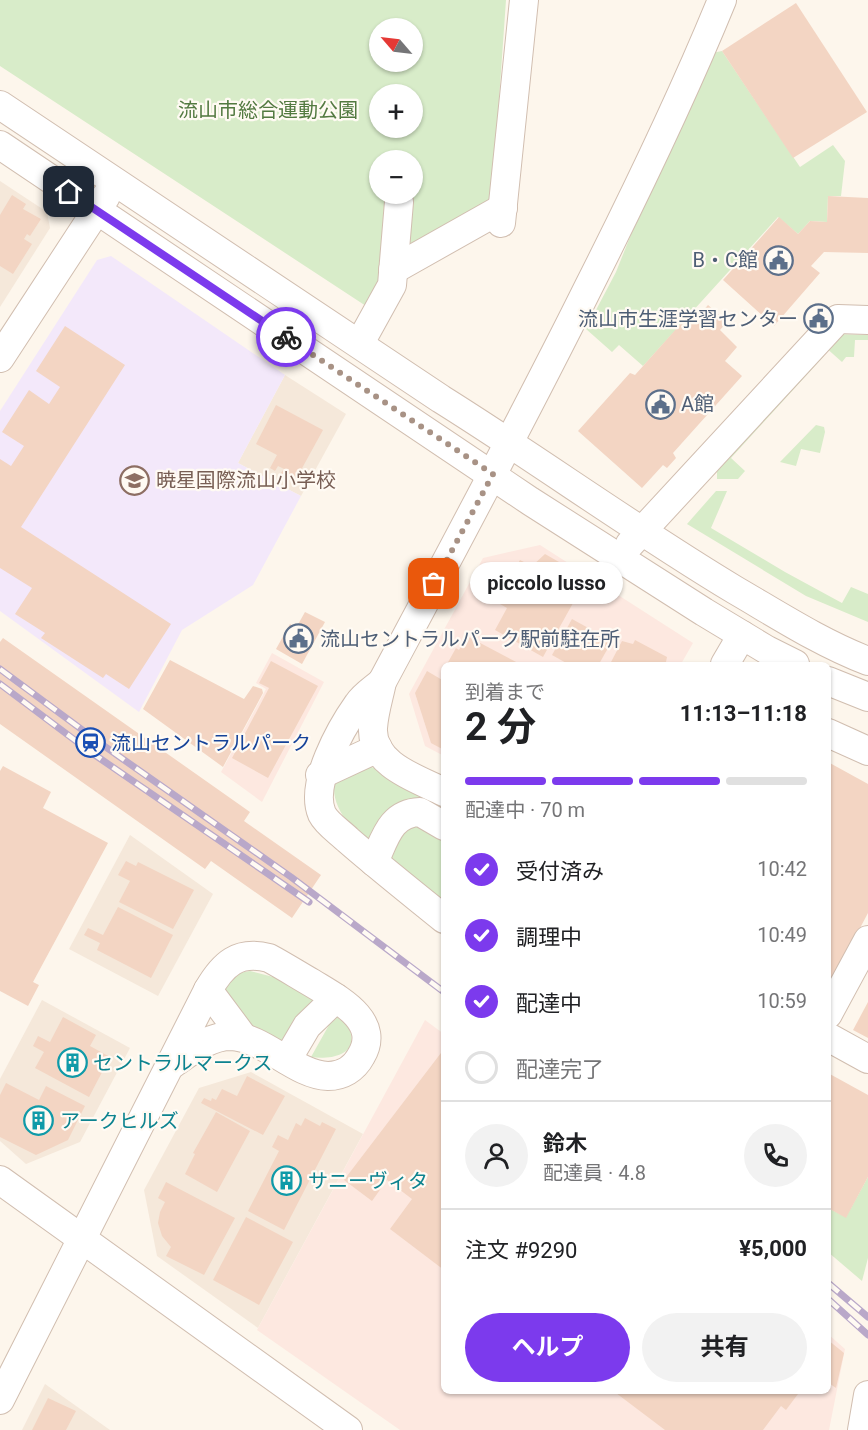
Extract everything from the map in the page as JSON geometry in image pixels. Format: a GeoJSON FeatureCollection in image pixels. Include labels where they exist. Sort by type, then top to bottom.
{"type":"FeatureCollection","features":[{"type":"Feature","properties":{"kind":"street"},"geometry":{"type":"LineString","coordinates":[[393,270],[502,216],[524,0]]}},
{"type":"Feature","properties":{"kind":"street"},"geometry":{"type":"LineString","coordinates":[[441,790],[393,766],[383,757],[378,748],[373,729],[382,682],[510,442],[634,196],[722,0]]}},
{"type":"Feature","properties":{"kind":"street"},"geometry":{"type":"LineString","coordinates":[[0,105],[510,442],[641,532],[792,624],[868,660]]}},
{"type":"Feature","properties":{"kind":"street"},"geometry":{"type":"LineString","coordinates":[[0,146],[618,557],[742,635],[791,662]]}},
{"type":"Feature","properties":{"kind":"street"},"geometry":{"type":"LineString","coordinates":[[0,358],[116,182]]}},
{"type":"Feature","properties":{"kind":"street"},"geometry":{"type":"LineString","coordinates":[[360,343],[392,285],[399,204]]}},
{"type":"Feature","properties":{"kind":"street"},"geometry":{"type":"LineString","coordinates":[[618,557],[838,320],[868,320]]}},
{"type":"Feature","properties":{"kind":"street"},"geometry":{"type":"LineString","coordinates":[[726,662],[742,635]]}},
{"type":"Feature","properties":{"kind":"street"},"geometry":{"type":"LineString","coordinates":[[382,682],[359,702],[320,775],[318,792],[322,814],[374,862],[441,917]]}},
{"type":"Feature","properties":{"kind":"street"},"geometry":{"type":"LineString","coordinates":[[831,682],[868,696]]}},
{"type":"Feature","properties":{"kind":"street"},"geometry":{"type":"LineString","coordinates":[[831,734],[868,751]]}},
{"type":"Feature","properties":{"kind":"street"},"geometry":{"type":"LineString","coordinates":[[320,775],[378,748]]}},
{"type":"Feature","properties":{"kind":"street"},"geometry":{"type":"LineString","coordinates":[[374,862],[395,820],[401,815],[420,812],[441,824]]}},
{"type":"Feature","properties":{"kind":"street"},"geometry":{"type":"LineString","coordinates":[[831,1008],[868,940]]}},
{"type":"Feature","properties":{"kind":"street"},"geometry":{"type":"LineString","coordinates":[[0,1400],[208,990],[216,976],[234,959],[254,954],[269,958],[336,998],[362,1020],[367,1035],[366,1048],[351,1069],[337,1075],[325,1076],[287,1060],[243,1037],[208,990]]}},
{"type":"Feature","properties":{"kind":"street"},"geometry":{"type":"LineString","coordinates":[[287,1060],[307,1026],[336,998]]}},
{"type":"Feature","properties":{"kind":"street"},"geometry":{"type":"LineString","coordinates":[[171,1065],[217,1037],[243,1037]]}},
{"type":"Feature","properties":{"kind":"street"},"geometry":{"type":"LineString","coordinates":[[831,1039],[868,1059]]}},
{"type":"Feature","properties":{"kind":"street"},"geometry":{"type":"LineString","coordinates":[[831,1054],[868,1072]]}},
{"type":"Feature","properties":{"kind":"street"},"geometry":{"type":"LineString","coordinates":[[0,1180],[348,1430]]}},
{"type":"Feature","properties":{"kind":"street"},"geometry":{"type":"LineString","coordinates":[[862,1430],[868,1395]]}},
{"type":"Feature","properties":{"kind":"shaded area"},"geometry":{"type":"Polygon","coordinates":[[[0,181],[47,212],[50,228],[0,307],[0,181]]]}},
{"type":"Feature","properties":{"kind":"shaded area","name":"暁星国際流山小学校"},"geometry":{"type":"Polygon","coordinates":[[[111,256],[285,375],[238,463],[301,496],[253,585],[182,630],[139,712],[0,611],[0,411],[97,260],[111,256]]]}},
{"type":"Feature","properties":{"kind":"shaded area"},"geometry":{"type":"Polygon","coordinates":[[[285,375],[346,414],[301,496],[238,463],[285,375]]]}},
{"type":"Feature","properties":{"kind":"shaded area"},"geometry":{"type":"Polygon","coordinates":[[[540,545],[693,643],[682,662],[441,662],[441,754],[425,746],[409,694],[483,558],[540,545]]]}},
{"type":"Feature","properties":{"kind":"shaded area"},"geometry":{"type":"Polygon","coordinates":[[[272,653],[324,682],[262,802],[221,772],[266,689],[256,683],[272,653]]]}},
{"type":"Feature","properties":{"kind":"shaded area"},"geometry":{"type":"Polygon","coordinates":[[[130,835],[213,894],[158,996],[69,949],[130,835]]]}},
{"type":"Feature","properties":{"kind":"shaded area"},"geometry":{"type":"Polygon","coordinates":[[[42,1000],[130,1048],[80,1142],[26,1164],[0,1141],[0,1079],[42,1000]]]}},
{"type":"Feature","properties":{"kind":"shaded area"},"geometry":{"type":"Polygon","coordinates":[[[425,1020],[441,1032],[441,1394],[831,1394],[831,1337],[845,1349],[829,1430],[400,1430],[257,1330],[425,1020]]]}},
{"type":"Feature","properties":{"kind":"shaded area"},"geometry":{"type":"Polygon","coordinates":[[[251,1072],[363,1134],[258,1328],[157,1256],[144,1190],[199,1088],[251,1072]]]}},
{"type":"Feature","properties":{"kind":"shaded area"},"geometry":{"type":"Polygon","coordinates":[[[45,1384],[110,1430],[22,1430],[45,1384]]]}},
{"type":"Feature","properties":{"kind":"green space","name":"流山市総合運動公園"},"geometry":{"type":"Polygon","coordinates":[[[0,0],[506,0],[492,200],[366,306],[0,66],[0,0]]]}},
{"type":"Feature","properties":{"kind":"green space"},"geometry":{"type":"Polygon","coordinates":[[[722,51],[800,167],[833,145],[845,161],[841,196],[828,196],[827,222],[810,221],[798,234],[778,217],[643,366],[619,345],[612,352],[586,329],[616,272],[644,202],[712,53],[722,51]]]}},
{"type":"Feature","properties":{"kind":"green space"},"geometry":{"type":"Polygon","coordinates":[[[835,334],[868,335],[868,340],[855,340],[854,357],[846,357],[842,362],[824,346],[835,334]]]}},
{"type":"Feature","properties":{"kind":"green space"},"geometry":{"type":"Polygon","coordinates":[[[819,352],[824,356],[731,458],[745,471],[738,479],[717,479],[717,465],[819,352]]]}},
{"type":"Feature","properties":{"kind":"green space"},"geometry":{"type":"Polygon","coordinates":[[[816,425],[824,427],[825,432],[820,453],[801,449],[796,466],[780,462],[816,425]]]}},
{"type":"Feature","properties":{"kind":"green space"},"geometry":{"type":"Polygon","coordinates":[[[716,491],[727,491],[711,528],[842,603],[851,587],[868,594],[868,622],[806,596],[687,524],[716,491]]]}},
{"type":"Feature","properties":{"kind":"green space"},"geometry":{"type":"Polygon","coordinates":[[[366,764],[441,803],[441,812],[426,804],[373,847],[340,811],[336,803],[334,783],[366,764]]]}},
{"type":"Feature","properties":{"kind":"green space"},"geometry":{"type":"Polygon","coordinates":[[[404,820],[441,837],[441,899],[388,857],[404,820]]]}},
{"type":"Feature","properties":{"kind":"green space"},"geometry":{"type":"Polygon","coordinates":[[[250,971],[281,979],[316,1000],[283,1044],[243,1023],[220,990],[239,973],[250,971]]]}},
{"type":"Feature","properties":{"kind":"green space"},"geometry":{"type":"Polygon","coordinates":[[[340,1015],[349,1029],[352,1039],[350,1046],[346,1051],[334,1056],[311,1057],[329,1025],[340,1015]]]}},
{"type":"Feature","properties":{"kind":"green space"},"geometry":{"type":"Polygon","coordinates":[[[868,1177],[868,1258],[862,1281],[831,1255],[831,1210],[846,1217],[868,1177]]]}},
{"type":"Feature","properties":{"kind":"building"},"geometry":{"type":"Polygon","coordinates":[[[796,3],[867,112],[793,158],[722,51],[796,3]]]}},
{"type":"Feature","properties":{"kind":"building"},"geometry":{"type":"Polygon","coordinates":[[[12,195],[26,204],[23,209],[41,219],[30,236],[27,234],[24,239],[32,244],[13,274],[0,266],[0,215],[12,195]]]}},
{"type":"Feature","properties":{"kind":"building","name":"B・C館"},"geometry":{"type":"Polygon","coordinates":[[[828,196],[868,198],[868,253],[824,252],[811,266],[820,273],[774,326],[723,280],[779,217],[798,234],[810,221],[827,222],[828,196]]]}},
{"type":"Feature","properties":{"kind":"building","name":"A館"},"geometry":{"type":"Polygon","coordinates":[[[708,305],[727,322],[720,330],[737,347],[725,361],[742,376],[673,453],[676,458],[667,468],[663,465],[642,488],[578,431],[630,373],[635,375],[694,309],[700,314],[708,305]]]}},
{"type":"Feature","properties":{"kind":"building"},"geometry":{"type":"Polygon","coordinates":[[[65,326],[125,365],[21,527],[171,624],[129,689],[106,674],[103,678],[41,638],[45,633],[15,614],[32,588],[0,568],[0,459],[11,466],[24,446],[2,432],[29,390],[49,404],[60,387],[36,371],[65,326]]]}},
{"type":"Feature","properties":{"kind":"building"},"geometry":{"type":"Polygon","coordinates":[[[276,405],[323,430],[295,481],[281,473],[284,469],[278,466],[275,471],[270,468],[277,455],[256,444],[276,405]]]}},
{"type":"Feature","properties":{"kind":"building"},"geometry":{"type":"Polygon","coordinates":[[[545,554],[587,578],[543,657],[495,630],[507,608],[500,604],[505,593],[502,592],[520,560],[532,566],[545,554]]]}},
{"type":"Feature","properties":{"kind":"building","name":"流山セントラルパーク駅前駐在所"},"geometry":{"type":"Polygon","coordinates":[[[305,612],[325,622],[302,664],[276,649],[290,624],[296,628],[305,612]]]}},
{"type":"Feature","properties":{"kind":"building"},"geometry":{"type":"Polygon","coordinates":[[[572,619],[612,641],[600,662],[564,662],[552,655],[572,619]]]}},
{"type":"Feature","properties":{"kind":"building"},"geometry":{"type":"Polygon","coordinates":[[[467,636],[516,662],[448,662],[456,648],[459,650],[467,636]]]}},
{"type":"Feature","properties":{"kind":"building"},"geometry":{"type":"Polygon","coordinates":[[[3,638],[250,812],[244,821],[321,875],[292,918],[211,861],[205,869],[0,724],[0,642],[3,638]]]}},
{"type":"Feature","properties":{"kind":"building"},"geometry":{"type":"Polygon","coordinates":[[[635,640],[667,657],[666,662],[611,662],[622,641],[633,644],[635,640]]]}},
{"type":"Feature","properties":{"kind":"building"},"geometry":{"type":"Polygon","coordinates":[[[170,660],[244,699],[253,686],[262,689],[263,693],[223,767],[143,709],[170,660]]]}},
{"type":"Feature","properties":{"kind":"building"},"geometry":{"type":"Polygon","coordinates":[[[271,661],[318,686],[268,778],[232,758],[269,688],[259,683],[271,661]]]}},
{"type":"Feature","properties":{"kind":"building"},"geometry":{"type":"Polygon","coordinates":[[[427,671],[441,679],[441,748],[431,743],[415,693],[427,671]]]}},
{"type":"Feature","properties":{"kind":"building"},"geometry":{"type":"Polygon","coordinates":[[[831,764],[868,784],[868,913],[831,982],[831,764]]]}},
{"type":"Feature","properties":{"kind":"building"},"geometry":{"type":"Polygon","coordinates":[[[3,766],[51,792],[43,808],[108,843],[33,982],[39,985],[28,1006],[0,991],[0,771],[3,766]]]}},
{"type":"Feature","properties":{"kind":"building"},"geometry":{"type":"Polygon","coordinates":[[[126,861],[136,866],[138,862],[194,890],[173,929],[119,902],[130,881],[118,875],[126,861]]]}},
{"type":"Feature","properties":{"kind":"building"},"geometry":{"type":"Polygon","coordinates":[[[118,907],[173,935],[151,978],[97,950],[100,943],[84,935],[88,928],[103,935],[118,907]]]}},
{"type":"Feature","properties":{"kind":"building"},"geometry":{"type":"Polygon","coordinates":[[[868,1002],[868,1038],[853,1030],[868,1002]]]}},
{"type":"Feature","properties":{"kind":"building","name":"セントラルマークス"},"geometry":{"type":"Polygon","coordinates":[[[63,1017],[96,1035],[90,1046],[110,1057],[89,1097],[35,1068],[44,1052],[33,1046],[38,1036],[50,1042],[63,1017]]]}},
{"type":"Feature","properties":{"kind":"building"},"geometry":{"type":"Polygon","coordinates":[[[441,1053],[441,1268],[390,1229],[412,1199],[387,1180],[372,1201],[344,1180],[441,1053]]]}},
{"type":"Feature","properties":{"kind":"building"},"geometry":{"type":"Polygon","coordinates":[[[831,1075],[868,1095],[868,1177],[846,1218],[831,1210],[831,1075]]]}},
{"type":"Feature","properties":{"kind":"building"},"geometry":{"type":"Polygon","coordinates":[[[247,1076],[285,1096],[263,1135],[201,1103],[204,1098],[211,1101],[212,1098],[216,1100],[222,1089],[237,1096],[247,1076]]]}},
{"type":"Feature","properties":{"kind":"building","name":"アークヒルズ"},"geometry":{"type":"Polygon","coordinates":[[[6,1083],[39,1100],[46,1086],[85,1106],[68,1140],[36,1155],[0,1137],[0,1095],[6,1083]]]}},
{"type":"Feature","properties":{"kind":"building"},"geometry":{"type":"Polygon","coordinates":[[[216,1112],[250,1131],[217,1192],[185,1174],[195,1154],[193,1153],[216,1112]]]}},
{"type":"Feature","properties":{"kind":"building","name":"サニーヴィタ"},"geometry":{"type":"Polygon","coordinates":[[[305,1118],[320,1126],[322,1122],[336,1129],[284,1230],[248,1211],[279,1151],[272,1147],[278,1135],[288,1140],[296,1123],[301,1126],[305,1118]]]}},
{"type":"Feature","properties":{"kind":"building"},"geometry":{"type":"Polygon","coordinates":[[[166,1182],[235,1218],[204,1275],[166,1256],[171,1247],[162,1236],[158,1223],[165,1202],[158,1198],[166,1182]]]}},
{"type":"Feature","properties":{"kind":"building"},"geometry":{"type":"Polygon","coordinates":[[[246,1217],[293,1242],[259,1305],[213,1280],[246,1217]]]}},
{"type":"Feature","properties":{"kind":"building"},"geometry":{"type":"Polygon","coordinates":[[[831,1342],[844,1353],[836,1388],[831,1385],[831,1342]]]}},
{"type":"Feature","properties":{"kind":"building"},"geometry":{"type":"Polygon","coordinates":[[[617,1394],[798,1394],[786,1410],[781,1406],[763,1430],[665,1430],[617,1394]]]}},
{"type":"Feature","properties":{"kind":"building"},"geometry":{"type":"Polygon","coordinates":[[[48,1398],[76,1411],[66,1430],[32,1430],[48,1398]]]}},
{"type":"Feature","properties":{"kind":"railway"},"geometry":{"type":"LineString","coordinates":[[0,669],[100,743],[291,877],[441,990]]}},
{"type":"Feature","properties":{"kind":"railway"},"geometry":{"type":"LineString","coordinates":[[0,684],[92,753],[309,902]]}},
{"type":"Feature","properties":{"kind":"railway"},"geometry":{"type":"LineString","coordinates":[[831,1286],[868,1317]]}},
{"type":"Feature","properties":{"kind":"railway"},"geometry":{"type":"LineString","coordinates":[[831,1302],[868,1335]]}},
{"type":"Feature","properties":{"kind":"way so far"},"geometry":{"type":"LineString","coordinates":[[286,337],[493,474],[434,584]]}},
{"type":"Feature","properties":{"kind":"place","name":"B・C館"},"geometry":{"type":"Point","coordinates":[779,260]}},
{"type":"Feature","properties":{"kind":"place","name":"流山市生涯学習センター"},"geometry":{"type":"Point","coordinates":[819,319]}},
{"type":"Feature","properties":{"kind":"place","name":"A館"},"geometry":{"type":"Point","coordinates":[660,404]}},
{"type":"Feature","properties":{"kind":"place","name":"暁星国際流山小学校"},"geometry":{"type":"Point","coordinates":[135,480]}},
{"type":"Feature","properties":{"kind":"place","name":"piccolo lusso"},"geometry":{"type":"Point","coordinates":[434,584]}},
{"type":"Feature","properties":{"kind":"place","name":"流山セントラルパーク駅前駐在所"},"geometry":{"type":"Point","coordinates":[299,639]}},
{"type":"Feature","properties":{"kind":"place","name":"流山セントラルパーク"},"geometry":{"type":"Point","coordinates":[90,743]}},
{"type":"Feature","properties":{"kind":"place","name":"セントラルマークス"},"geometry":{"type":"Point","coordinates":[72,1063]}},
{"type":"Feature","properties":{"kind":"place","name":"アークヒルズ"},"geometry":{"type":"Point","coordinates":[39,1121]}},
{"type":"Feature","properties":{"kind":"place","name":"サニーヴィタ"},"geometry":{"type":"Point","coordinates":[287,1181]}},
{"type":"Feature","properties":{"kind":"route"},"geometry":{"type":"LineString","coordinates":[[69,192],[286,337]]}}]}
